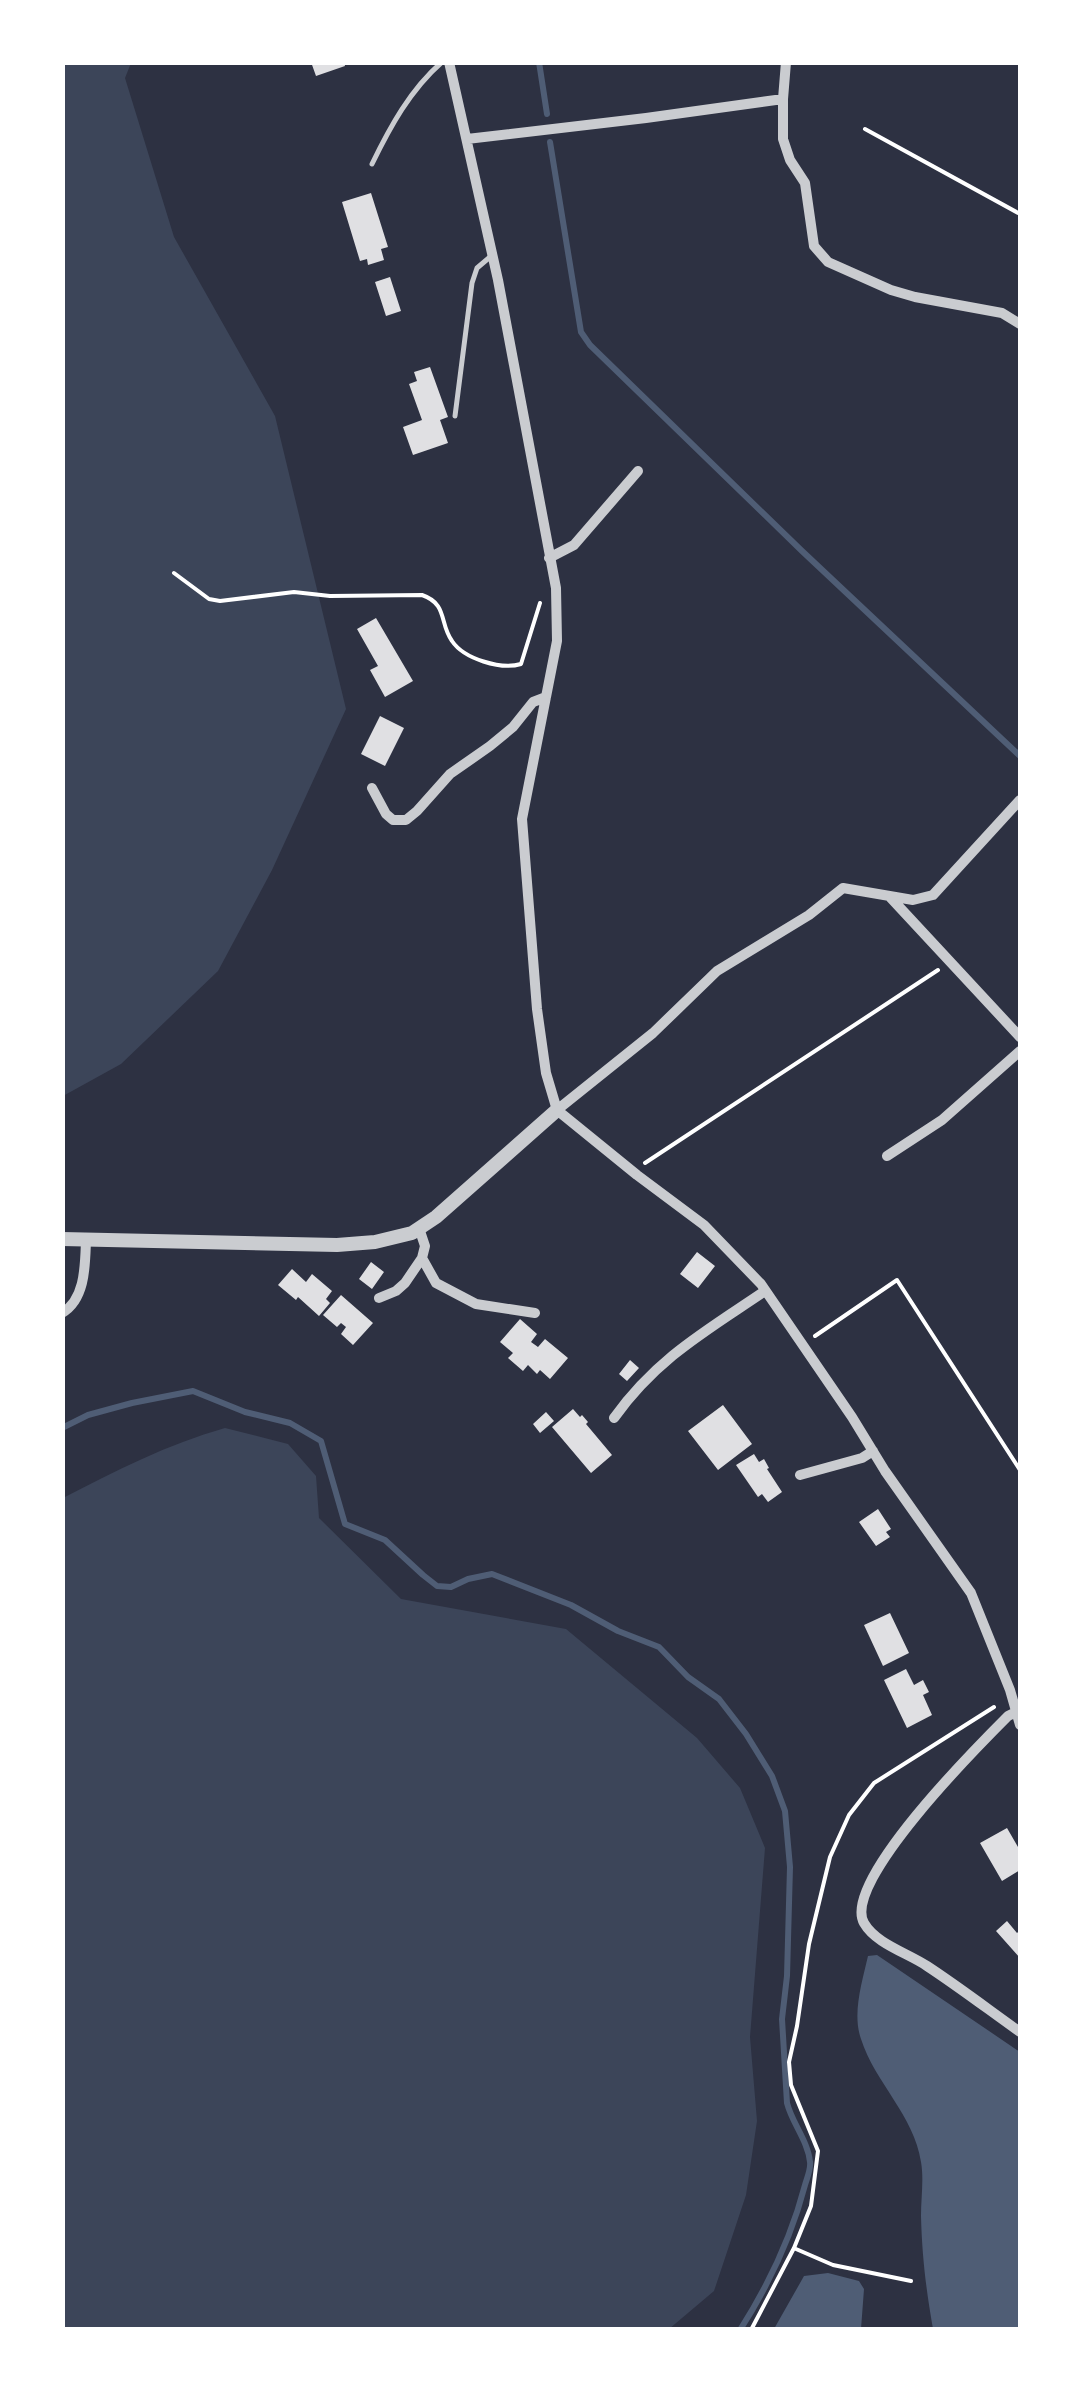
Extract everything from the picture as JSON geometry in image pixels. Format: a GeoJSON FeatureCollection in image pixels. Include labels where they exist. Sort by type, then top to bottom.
{"type":"FeatureCollection","features":[{"type":"Feature","properties":{"kind":"street"},"geometry":{"type":"LineString","coordinates":[[449,62],[493,255],[556,588],[556,642],[522,819],[537,1009],[546,1073],[557,1110],[704,1225],[765,1290],[971,1594],[1014,1690],[1020,1725]]}},
{"type":"Feature","properties":{"kind":"street"},"geometry":{"type":"LineString","coordinates":[[786,62],[783,139],[790,160],[805,183],[814,246],[828,262],[890,290],[1002,313],[1020,324]]}},
{"type":"Feature","properties":{"kind":"street"},"geometry":{"type":"LineString","coordinates":[[467,139],[783,99]]}},
{"type":"Feature","properties":{"kind":"street"},"geometry":{"type":"LineString","coordinates":[[549,558],[574,545],[638,471]]}},
{"type":"Feature","properties":{"kind":"street"},"geometry":{"type":"LineString","coordinates":[[372,788],[386,814],[393,820],[406,820],[450,774],[513,727],[533,702],[546,697]]}},
{"type":"Feature","properties":{"kind":"street"},"geometry":{"type":"LineString","coordinates":[[62,1239],[337,1245],[375,1242],[412,1233],[653,1034],[718,971],[809,915],[843,888],[914,900],[933,895],[1020,800]]}},
{"type":"Feature","properties":{"kind":"street"},"geometry":{"type":"LineString","coordinates":[[889,896],[1020,1037]]}},
{"type":"Feature","properties":{"kind":"street"},"geometry":{"type":"LineString","coordinates":[[886,1156],[942,1120],[1020,1051]]}},
{"type":"Feature","properties":{"kind":"street"},"geometry":{"type":"LineString","coordinates":[[379,1298],[406,1282],[422,1258],[425,1246],[419,1228]]}},
{"type":"Feature","properties":{"kind":"street"},"geometry":{"type":"LineString","coordinates":[[62,1314],[76,1298],[84,1276],[86,1240]]}},
{"type":"Feature","properties":{"kind":"street"},"geometry":{"type":"LineString","coordinates":[[422,1258],[436,1283],[476,1304],[535,1313]]}},
{"type":"Feature","properties":{"kind":"street"},"geometry":{"type":"LineString","coordinates":[[614,1418],[670,1355],[765,1290]]}},
{"type":"Feature","properties":{"kind":"street"},"geometry":{"type":"LineString","coordinates":[[800,1474],[862,1458],[873,1451]]}},
{"type":"Feature","properties":{"kind":"street"},"geometry":{"type":"LineString","coordinates":[[1016,1712],[966,1759],[891,1848],[872,1877],[862,1917],[866,1927],[883,1940],[926,1965],[1020,2032]]}},
{"type":"Feature","properties":{"kind":"lane"},"geometry":{"type":"LineString","coordinates":[[372,164],[403,108],[425,77],[442,62]]}},
{"type":"Feature","properties":{"kind":"lane"},"geometry":{"type":"LineString","coordinates":[[455,416],[472,283],[477,268],[493,255]]}},
{"type":"Feature","properties":{"kind":"path"},"geometry":{"type":"LineString","coordinates":[[865,129],[1020,214]]}},
{"type":"Feature","properties":{"kind":"path"},"geometry":{"type":"LineString","coordinates":[[174,573],[209,599],[220,601],[294,592],[330,596],[422,595],[432,598],[441,608],[450,640],[459,648],[510,667],[520,664],[544,593],[556,588]]}},
{"type":"Feature","properties":{"kind":"path"},"geometry":{"type":"LineString","coordinates":[[632,1172],[950,962]]}},
{"type":"Feature","properties":{"kind":"path"},"geometry":{"type":"LineString","coordinates":[[801,1346],[897,1280],[1020,1468]]}},
{"type":"Feature","properties":{"kind":"path"},"geometry":{"type":"LineString","coordinates":[[751,2330],[811,2206],[818,2152],[791,2085],[790,2062],[808,1944],[830,1857],[849,1815],[874,1783],[1014,1690]]}},
{"type":"Feature","properties":{"kind":"path"},"geometry":{"type":"LineString","coordinates":[[794,2248],[833,2264],[911,2281]]}},
{"type":"Feature","properties":{"kind":"shaded area"},"geometry":{"type":"Polygon","coordinates":[[[63,63],[131,63],[125,78],[174,237],[275,416],[346,709],[272,870],[218,971],[121,1064],[63,1096],[63,63]]]}},
{"type":"Feature","properties":{"kind":"shaded area"},"geometry":{"type":"Polygon","coordinates":[[[225,1428],[288,1444],[316,1476],[319,1518],[401,1599],[566,1629],[697,1738],[740,1788],[765,1848],[750,2037],[757,2121],[746,2195],[714,2291],[669,2329],[63,2329],[63,1498],[162,1450],[225,1428]]]}},
{"type":"Feature","properties":{"kind":"shaded area"},"geometry":{"type":"Polygon","coordinates":[[[877,1955],[1020,2052],[1020,2329],[933,2329],[923,2259],[922,2175],[917,2145],[867,2055],[858,2029],[859,1998],[868,1956],[877,1955]]]}},
{"type":"Feature","properties":{"kind":"shaded area"},"geometry":{"type":"Polygon","coordinates":[[[828,2273],[859,2281],[864,2289],[861,2329],[774,2329],[804,2276],[828,2273]]]}},
{"type":"Feature","properties":{"kind":"building"},"geometry":{"type":"Polygon","coordinates":[[[311,62],[344,62],[345,66],[316,76],[311,62]]]}},
{"type":"Feature","properties":{"kind":"building"},"geometry":{"type":"Polygon","coordinates":[[[371,193],[388,247],[381,249],[384,260],[368,265],[367,259],[360,261],[342,202],[371,193]]]}},
{"type":"Feature","properties":{"kind":"building"},"geometry":{"type":"Polygon","coordinates":[[[390,277],[401,311],[386,316],[375,282],[390,277]]]}},
{"type":"Feature","properties":{"kind":"building"},"geometry":{"type":"Polygon","coordinates":[[[430,367],[448,417],[440,420],[448,443],[413,455],[403,427],[422,420],[409,384],[417,381],[414,372],[430,367]]]}},
{"type":"Feature","properties":{"kind":"building"},"geometry":{"type":"Polygon","coordinates":[[[376,618],[413,681],[385,697],[370,670],[378,666],[357,629],[376,618]]]}},
{"type":"Feature","properties":{"kind":"building"},"geometry":{"type":"Polygon","coordinates":[[[380,716],[404,728],[385,766],[361,754],[380,716]]]}},
{"type":"Feature","properties":{"kind":"building"},"geometry":{"type":"Polygon","coordinates":[[[697,1252],[715,1266],[698,1288],[680,1274],[697,1252]]]}},
{"type":"Feature","properties":{"kind":"building"},"geometry":{"type":"Polygon","coordinates":[[[371,1262],[384,1272],[372,1289],[359,1279],[371,1262]]]}},
{"type":"Feature","properties":{"kind":"building"},"geometry":{"type":"Polygon","coordinates":[[[292,1269],[306,1282],[312,1274],[332,1291],[326,1299],[330,1303],[319,1316],[278,1285],[292,1269]]]}},
{"type":"Feature","properties":{"kind":"building"},"geometry":{"type":"Polygon","coordinates":[[[341,1295],[373,1323],[353,1345],[341,1334],[346,1327],[341,1323],[337,1327],[323,1315],[341,1295]]]}},
{"type":"Feature","properties":{"kind":"building"},"geometry":{"type":"Polygon","coordinates":[[[520,1319],[537,1334],[531,1342],[538,1347],[545,1339],[568,1358],[550,1379],[528,1365],[523,1371],[508,1358],[513,1353],[500,1342],[520,1319]]]}},
{"type":"Feature","properties":{"kind":"building"},"geometry":{"type":"Polygon","coordinates":[[[630,1360],[639,1368],[627,1381],[619,1374],[630,1360]]]}},
{"type":"Feature","properties":{"kind":"building"},"geometry":{"type":"Polygon","coordinates":[[[723,1405],[752,1444],[718,1470],[688,1431],[723,1405]]]}},
{"type":"Feature","properties":{"kind":"building"},"geometry":{"type":"Polygon","coordinates":[[[573,1409],[588,1422],[612,1455],[591,1473],[552,1427],[573,1409]]]}},
{"type":"Feature","properties":{"kind":"building"},"geometry":{"type":"Polygon","coordinates":[[[546,1412],[554,1421],[540,1433],[533,1424],[546,1412]]]}},
{"type":"Feature","properties":{"kind":"building"},"geometry":{"type":"Polygon","coordinates":[[[754,1454],[759,1462],[764,1459],[782,1492],[768,1502],[762,1494],[758,1497],[736,1465],[754,1454]]]}},
{"type":"Feature","properties":{"kind":"building"},"geometry":{"type":"Polygon","coordinates":[[[878,1509],[891,1529],[886,1532],[890,1537],[876,1546],[859,1522],[878,1509]]]}},
{"type":"Feature","properties":{"kind":"building"},"geometry":{"type":"Polygon","coordinates":[[[890,1613],[909,1653],[883,1666],[864,1625],[890,1613]]]}},
{"type":"Feature","properties":{"kind":"building"},"geometry":{"type":"Polygon","coordinates":[[[906,1669],[914,1685],[923,1680],[929,1692],[923,1695],[932,1715],[907,1728],[884,1680],[906,1669]]]}},
{"type":"Feature","properties":{"kind":"building"},"geometry":{"type":"Polygon","coordinates":[[[1007,1828],[1020,1846],[1020,1870],[1002,1881],[980,1843],[1007,1828]]]}},
{"type":"Feature","properties":{"kind":"building"},"geometry":{"type":"Polygon","coordinates":[[[1007,1921],[1017,1933],[1020,1930],[1020,1958],[996,1931],[1007,1921]]]}},
{"type":"Feature","properties":{"kind":"waterway"},"geometry":{"type":"LineString","coordinates":[[539,62],[547,114]]}},
{"type":"Feature","properties":{"kind":"waterway"},"geometry":{"type":"LineString","coordinates":[[550,142],[581,332],[590,345],[1020,756]]}},
{"type":"Feature","properties":{"kind":"waterway"},"geometry":{"type":"LineString","coordinates":[[62,1428],[88,1415],[193,1391],[245,1412],[290,1423],[321,1441],[345,1524],[385,1540],[437,1586],[451,1587],[492,1574],[571,1605],[618,1631],[659,1647],[688,1677],[719,1699],[746,1734],[772,1776],[785,1811],[790,1867],[782,2019],[787,2103],[810,2165],[786,2241],[740,2330]]}}]}
